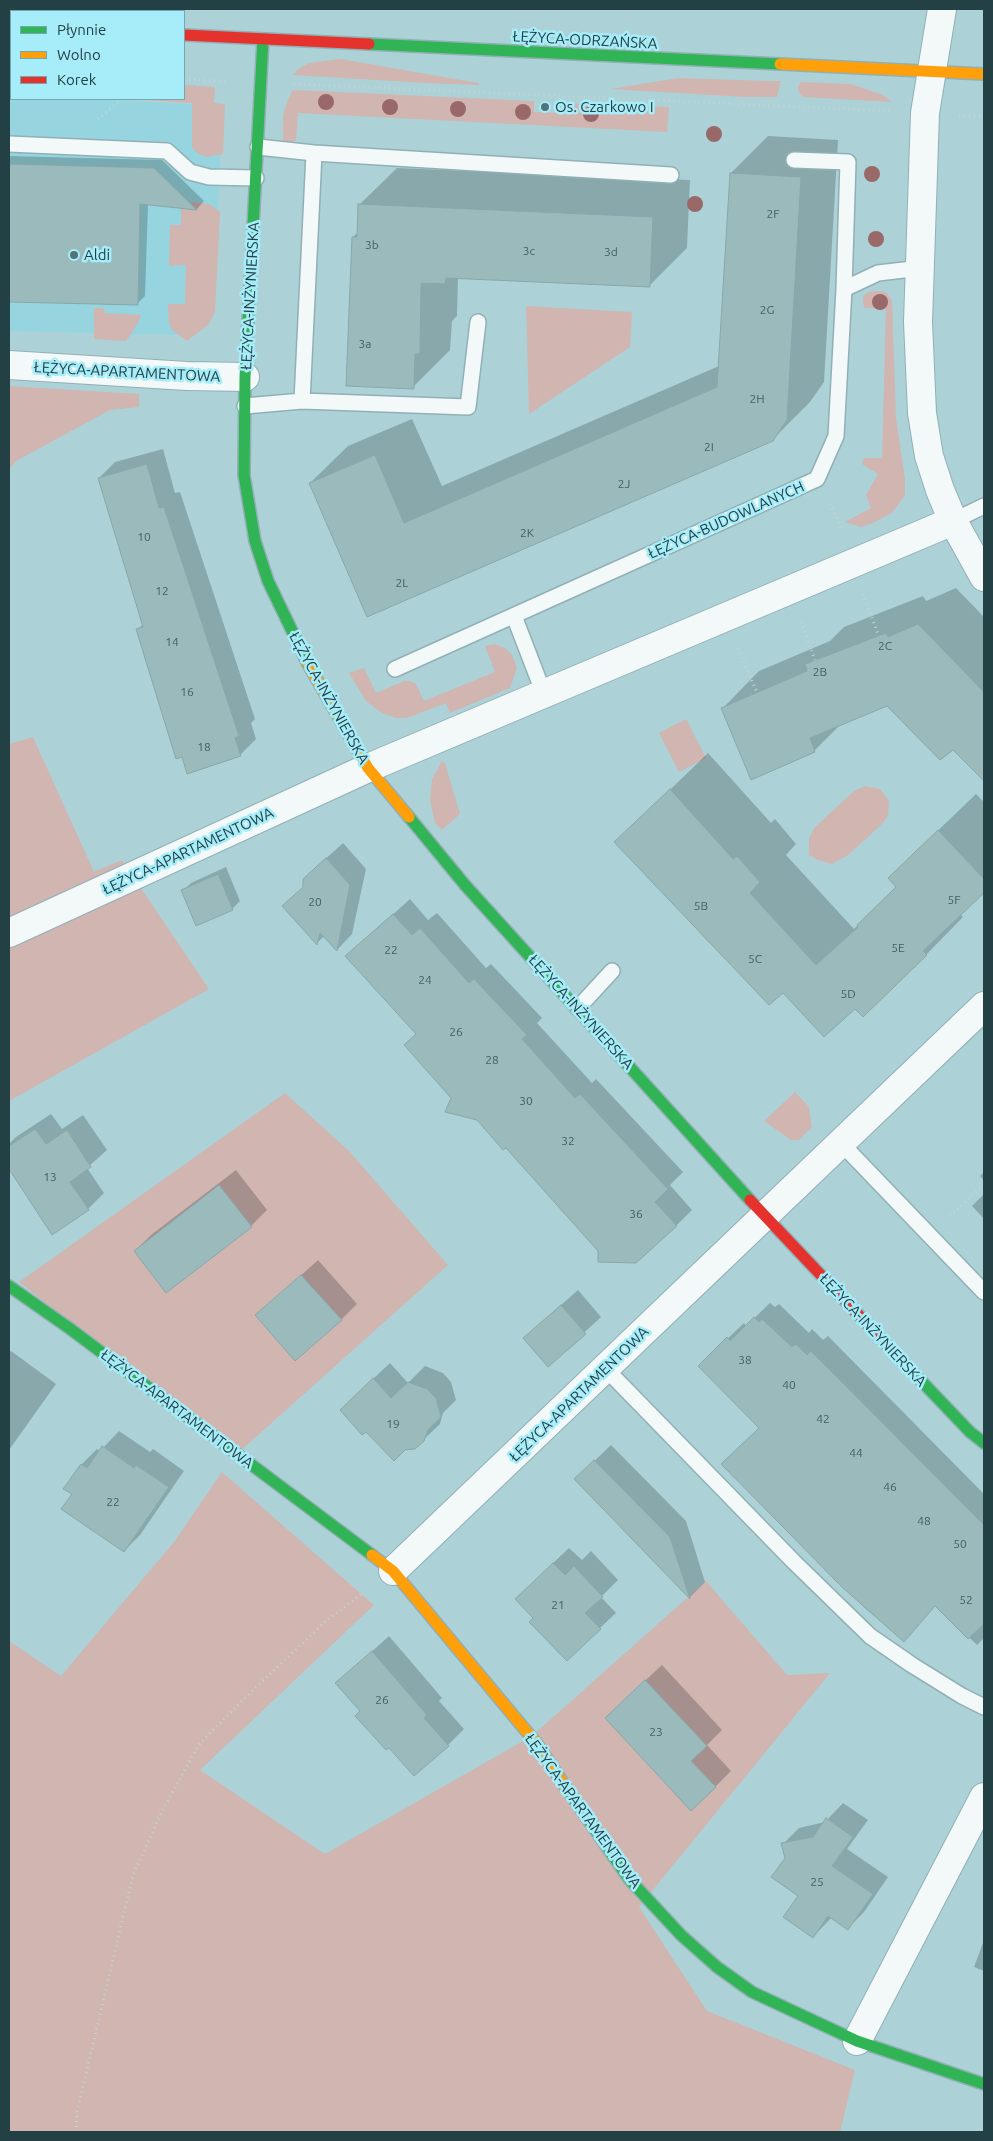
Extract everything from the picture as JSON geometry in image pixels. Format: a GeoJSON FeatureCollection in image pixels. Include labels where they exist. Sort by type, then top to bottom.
{"type":"FeatureCollection","features":[{"type":"Feature","properties":{"kind":"street"},"geometry":{"type":"LineString","coordinates":[[942,9],[934,71],[926,113],[918,322],[922,412],[930,456],[940,490],[953,521],[984,577]]}},
{"type":"Feature","properties":{"kind":"street","name":"ŁĘŻYCA-ODRZAŃSKA"},"geometry":{"type":"LineString","coordinates":[[185,35],[984,74]]}},
{"type":"Feature","properties":{"kind":"street","name":"ŁĘŻYCA-INŻYNIERSKA"},"geometry":{"type":"LineString","coordinates":[[263,39],[245,377],[244,476],[255,541],[268,581],[292,634],[320,687],[368,768],[465,886],[578,1008],[764,1215],[970,1432],[984,1443]]}},
{"type":"Feature","properties":{"kind":"street","name":"ŁĘŻYCA-APARTAMENTOWA"},"geometry":{"type":"LineString","coordinates":[[9,365],[187,376],[245,377]]}},
{"type":"Feature","properties":{"kind":"street"},"geometry":{"type":"LineString","coordinates":[[368,768],[953,521]]}},
{"type":"Feature","properties":{"kind":"street","name":"ŁĘŻYCA-APARTAMENTOWA"},"geometry":{"type":"LineString","coordinates":[[9,933],[368,768]]}},
{"type":"Feature","properties":{"kind":"street"},"geometry":{"type":"LineString","coordinates":[[764,1215],[984,1006]]}},
{"type":"Feature","properties":{"kind":"street","name":"ŁĘŻYCA-APARTAMENTOWA"},"geometry":{"type":"LineString","coordinates":[[393,1571],[606,1369],[764,1215]]}},
{"type":"Feature","properties":{"kind":"street","name":"ŁĘŻYCA-APARTAMENTOWA"},"geometry":{"type":"LineString","coordinates":[[9,1286],[69,1328],[393,1571],[537,1744],[629,1879],[681,1935],[716,1967],[752,1992],[857,2041],[984,2084]]}},
{"type":"Feature","properties":{"kind":"street"},"geometry":{"type":"LineString","coordinates":[[857,2041],[984,1797]]}},
{"type":"Feature","properties":{"kind":"lane"},"geometry":{"type":"LineString","coordinates":[[9,144],[167,151],[190,172],[209,177],[256,178]]}},
{"type":"Feature","properties":{"kind":"lane"},"geometry":{"type":"LineString","coordinates":[[258,147],[314,153],[671,175]]}},
{"type":"Feature","properties":{"kind":"lane"},"geometry":{"type":"LineString","coordinates":[[302,400],[314,153]]}},
{"type":"Feature","properties":{"kind":"lane","name":"ŁĘŻYCA-BUDOWLANYCH"},"geometry":{"type":"LineString","coordinates":[[395,669],[817,479],[836,436],[844,289],[848,162],[794,160]]}},
{"type":"Feature","properties":{"kind":"lane"},"geometry":{"type":"LineString","coordinates":[[844,289],[878,273],[921,268]]}},
{"type":"Feature","properties":{"kind":"lane"},"geometry":{"type":"LineString","coordinates":[[245,406],[302,400],[468,407],[478,322]]}},
{"type":"Feature","properties":{"kind":"lane"},"geometry":{"type":"LineString","coordinates":[[953,521],[984,506]]}},
{"type":"Feature","properties":{"kind":"lane"},"geometry":{"type":"LineString","coordinates":[[514,616],[544,694]]}},
{"type":"Feature","properties":{"kind":"lane"},"geometry":{"type":"LineString","coordinates":[[578,1008],[612,972]]}},
{"type":"Feature","properties":{"kind":"lane"},"geometry":{"type":"LineString","coordinates":[[840,1142],[984,1292]]}},
{"type":"Feature","properties":{"kind":"lane"},"geometry":{"type":"LineString","coordinates":[[606,1369],[794,1562],[870,1636],[912,1665],[962,1696],[984,1707]]}},
{"type":"Feature","properties":{"kind":"path"},"geometry":{"type":"LineString","coordinates":[[185,79],[790,105],[984,116]]}},
{"type":"Feature","properties":{"kind":"path"},"geometry":{"type":"LineString","coordinates":[[861,589],[878,634]]}},
{"type":"Feature","properties":{"kind":"path"},"geometry":{"type":"LineString","coordinates":[[799,614],[815,660]]}},
{"type":"Feature","properties":{"kind":"path"},"geometry":{"type":"LineString","coordinates":[[735,641],[757,693]]}},
{"type":"Feature","properties":{"kind":"path"},"geometry":{"type":"LineString","coordinates":[[930,1236],[984,1184]]}},
{"type":"Feature","properties":{"kind":"path"},"geometry":{"type":"LineString","coordinates":[[76,2132],[77,2112],[133,1875],[167,1801],[200,1743],[326,1621],[393,1571]]}},
{"type":"Feature","properties":{"kind":"shaded area"},"geometry":{"type":"Polygon","coordinates":[[[341,59],[479,83],[479,85],[293,75],[298,69],[309,63],[341,59]]]}},
{"type":"Feature","properties":{"kind":"shaded area"},"geometry":{"type":"Polygon","coordinates":[[[678,78],[781,81],[777,97],[745,97],[611,89],[678,78]]]}},
{"type":"Feature","properties":{"kind":"shaded area"},"geometry":{"type":"Polygon","coordinates":[[[801,82],[851,84],[883,95],[892,102],[803,97],[799,93],[798,87],[801,82]]]}},
{"type":"Feature","properties":{"kind":"shaded area"},"geometry":{"type":"Polygon","coordinates":[[[185,85],[215,87],[214,103],[225,104],[223,154],[206,157],[197,153],[192,147],[192,103],[144,100],[185,100],[185,85]]]}},
{"type":"Feature","properties":{"kind":"shaded area"},"geometry":{"type":"Polygon","coordinates":[[[292,91],[534,101],[534,112],[563,113],[564,103],[669,107],[667,132],[298,113],[296,141],[287,142],[283,140],[283,117],[292,91]]]}},
{"type":"Feature","properties":{"kind":"shaded area"},"geometry":{"type":"Polygon","coordinates":[[[9,94],[10,100],[114,100],[222,106],[215,302],[182,335],[9,331],[9,94]]]}},
{"type":"Feature","properties":{"kind":"shaded area"},"geometry":{"type":"Polygon","coordinates":[[[191,202],[209,204],[220,212],[215,312],[208,325],[187,341],[172,330],[169,323],[168,304],[185,304],[186,265],[169,266],[170,225],[181,225],[181,208],[190,208],[191,202]]]}},
{"type":"Feature","properties":{"kind":"shaded area"},"geometry":{"type":"Polygon","coordinates":[[[868,292],[886,292],[892,300],[896,418],[905,479],[905,495],[892,513],[861,527],[845,522],[871,508],[866,495],[878,474],[862,464],[864,458],[882,458],[886,308],[865,308],[863,304],[863,297],[868,292]]]}},
{"type":"Feature","properties":{"kind":"shaded area"},"geometry":{"type":"Polygon","coordinates":[[[526,306],[632,312],[630,347],[529,414],[526,306]]]}},
{"type":"Feature","properties":{"kind":"shaded area"},"geometry":{"type":"Polygon","coordinates":[[[94,308],[104,308],[105,313],[141,315],[126,341],[94,339],[94,308]]]}},
{"type":"Feature","properties":{"kind":"shaded area"},"geometry":{"type":"Polygon","coordinates":[[[9,386],[139,394],[139,407],[110,410],[16,461],[9,470],[9,386]]]}},
{"type":"Feature","properties":{"kind":"shaded area"},"geometry":{"type":"Polygon","coordinates":[[[494,644],[505,648],[512,655],[517,668],[510,688],[450,713],[446,703],[407,718],[396,718],[382,713],[366,701],[349,673],[364,668],[376,693],[404,681],[410,681],[416,684],[424,701],[495,672],[485,646],[494,644]]]}},
{"type":"Feature","properties":{"kind":"shaded area"},"geometry":{"type":"Polygon","coordinates":[[[686,719],[706,758],[679,772],[659,733],[686,719]]]}},
{"type":"Feature","properties":{"kind":"shaded area"},"geometry":{"type":"Polygon","coordinates":[[[33,737],[94,872],[122,860],[209,989],[9,1101],[9,744],[33,737]]]}},
{"type":"Feature","properties":{"kind":"shaded area"},"geometry":{"type":"Polygon","coordinates":[[[442,761],[445,763],[460,814],[442,830],[435,823],[430,800],[432,779],[442,761]]]}},
{"type":"Feature","properties":{"kind":"shaded area"},"geometry":{"type":"Polygon","coordinates":[[[865,786],[880,789],[889,801],[888,816],[880,826],[848,855],[832,864],[809,855],[809,838],[815,827],[854,791],[865,786]]]}},
{"type":"Feature","properties":{"kind":"shaded area"},"geometry":{"type":"Polygon","coordinates":[[[795,1092],[809,1107],[812,1127],[799,1140],[791,1140],[764,1121],[795,1092]]]}},
{"type":"Feature","properties":{"kind":"shaded area"},"geometry":{"type":"Polygon","coordinates":[[[285,1093],[349,1151],[448,1265],[237,1454],[19,1282],[285,1093]]]}},
{"type":"Feature","properties":{"kind":"shaded area"},"geometry":{"type":"Polygon","coordinates":[[[222,1472],[374,1605],[200,1770],[325,1854],[532,1736],[706,1581],[787,1675],[830,1673],[639,1907],[707,2011],[855,2070],[840,2132],[9,2132],[9,1641],[61,1676],[174,1542],[222,1472]]]}},
{"type":"Feature","properties":{"kind":"building","name":"Aldi"},"geometry":{"type":"Polygon","coordinates":[[[9,164],[154,168],[197,210],[140,204],[138,305],[9,302],[9,164]]]}},
{"type":"Feature","properties":{"kind":"building"},"geometry":{"type":"Polygon","coordinates":[[[730,173],[801,177],[787,420],[773,441],[367,617],[309,483],[375,455],[404,523],[717,387],[730,173]]]}},
{"type":"Feature","properties":{"kind":"building"},"geometry":{"type":"Polygon","coordinates":[[[358,204],[653,217],[650,287],[446,278],[445,284],[421,283],[420,354],[415,354],[414,389],[346,386],[352,237],[357,237],[358,204]]]}},
{"type":"Feature","properties":{"kind":"building"},"geometry":{"type":"Polygon","coordinates":[[[147,464],[159,508],[164,507],[239,736],[235,738],[241,756],[187,774],[182,757],[176,759],[136,629],[143,627],[98,478],[147,464]]]}},
{"type":"Feature","properties":{"kind":"building"},"geometry":{"type":"Polygon","coordinates":[[[918,624],[984,692],[984,781],[953,750],[940,760],[887,706],[810,738],[815,752],[751,780],[721,708],[807,671],[805,664],[886,633],[888,637],[918,624]]]}},
{"type":"Feature","properties":{"kind":"building"},"geometry":{"type":"Polygon","coordinates":[[[670,789],[733,859],[737,856],[760,882],[750,893],[816,965],[858,927],[857,925],[896,887],[888,878],[938,830],[984,879],[984,893],[923,951],[927,955],[863,1017],[855,1009],[824,1037],[783,993],[769,1005],[614,842],[670,789]]]}},
{"type":"Feature","properties":{"kind":"building"},"geometry":{"type":"Polygon","coordinates":[[[326,858],[350,885],[337,951],[320,933],[317,945],[282,906],[303,887],[303,879],[326,858]]]}},
{"type":"Feature","properties":{"kind":"building"},"geometry":{"type":"Polygon","coordinates":[[[218,874],[233,910],[196,926],[181,890],[218,874]]]}},
{"type":"Feature","properties":{"kind":"building"},"geometry":{"type":"Polygon","coordinates":[[[393,914],[412,935],[420,928],[469,983],[474,979],[527,1035],[522,1039],[575,1098],[580,1094],[668,1189],[655,1202],[677,1226],[636,1263],[598,1262],[598,1251],[506,1148],[503,1150],[477,1120],[445,1112],[451,1098],[404,1045],[416,1034],[345,956],[393,914]]]}},
{"type":"Feature","properties":{"kind":"building"},"geometry":{"type":"Polygon","coordinates":[[[35,1129],[46,1144],[67,1130],[91,1167],[70,1182],[89,1210],[52,1235],[9,1169],[9,1146],[35,1129]]]}},
{"type":"Feature","properties":{"kind":"building"},"geometry":{"type":"Polygon","coordinates":[[[219,1185],[252,1227],[166,1293],[134,1251],[219,1185]]]}},
{"type":"Feature","properties":{"kind":"building"},"geometry":{"type":"Polygon","coordinates":[[[301,1275],[342,1320],[295,1361],[255,1315],[301,1275]]]}},
{"type":"Feature","properties":{"kind":"building"},"geometry":{"type":"Polygon","coordinates":[[[561,1305],[586,1334],[548,1367],[523,1338],[561,1305]]]}},
{"type":"Feature","properties":{"kind":"building"},"geometry":{"type":"Polygon","coordinates":[[[754,1317],[759,1322],[762,1319],[792,1347],[796,1344],[807,1355],[811,1351],[984,1525],[984,1624],[968,1639],[935,1606],[904,1642],[842,1587],[721,1464],[759,1428],[698,1366],[727,1337],[730,1341],[754,1317]]]}},
{"type":"Feature","properties":{"kind":"building"},"geometry":{"type":"Polygon","coordinates":[[[373,1378],[391,1398],[408,1382],[427,1389],[436,1398],[441,1417],[428,1430],[424,1441],[415,1449],[405,1450],[394,1461],[366,1432],[362,1435],[340,1410],[373,1378]]]}},
{"type":"Feature","properties":{"kind":"building"},"geometry":{"type":"Polygon","coordinates":[[[102,1446],[134,1468],[136,1465],[169,1487],[124,1552],[61,1509],[72,1494],[63,1489],[81,1464],[87,1468],[102,1446]]]}},
{"type":"Feature","properties":{"kind":"building"},"geometry":{"type":"Polygon","coordinates":[[[594,1460],[670,1537],[690,1599],[574,1479],[594,1460]]]}},
{"type":"Feature","properties":{"kind":"building"},"geometry":{"type":"Polygon","coordinates":[[[553,1563],[565,1575],[574,1566],[603,1597],[585,1613],[601,1629],[567,1661],[529,1622],[533,1618],[515,1599],[553,1563]]]}},
{"type":"Feature","properties":{"kind":"building"},"geometry":{"type":"Polygon","coordinates":[[[372,1651],[427,1715],[424,1718],[449,1746],[414,1776],[389,1748],[386,1750],[355,1716],[360,1711],[335,1683],[372,1651]]]}},
{"type":"Feature","properties":{"kind":"building"},"geometry":{"type":"Polygon","coordinates":[[[645,1680],[707,1746],[691,1761],[716,1787],[691,1811],[605,1718],[645,1680]]]}},
{"type":"Feature","properties":{"kind":"building"},"geometry":{"type":"Polygon","coordinates":[[[826,1818],[853,1837],[832,1866],[873,1894],[848,1930],[828,1916],[813,1938],[783,1917],[798,1896],[771,1877],[785,1858],[781,1843],[813,1837],[826,1818]]]}},
{"type":"Feature","properties":{"kind":"traffic: fast"},"geometry":{"type":"LineString","coordinates":[[263,39],[245,377],[244,475],[255,541],[268,581],[308,664]]}},
{"type":"Feature","properties":{"kind":"traffic: fast"},"geometry":{"type":"LineString","coordinates":[[369,44],[780,64]]}},
{"type":"Feature","properties":{"kind":"traffic: fast"},"geometry":{"type":"LineString","coordinates":[[409,817],[465,885],[750,1200]]}},
{"type":"Feature","properties":{"kind":"traffic: fast"},"geometry":{"type":"LineString","coordinates":[[9,1286],[69,1328],[372,1555]]}},
{"type":"Feature","properties":{"kind":"traffic: fast"},"geometry":{"type":"LineString","coordinates":[[887,1345],[970,1432],[984,1443]]}},
{"type":"Feature","properties":{"kind":"traffic: fast"},"geometry":{"type":"LineString","coordinates":[[565,1786],[629,1879],[681,1935],[717,1967],[752,1992],[857,2041],[984,2084]]}},
{"type":"Feature","properties":{"kind":"traffic: slow"},"geometry":{"type":"LineString","coordinates":[[780,64],[984,74]]}},
{"type":"Feature","properties":{"kind":"traffic: slow"},"geometry":{"type":"LineString","coordinates":[[308,664],[368,768],[409,817]]}},
{"type":"Feature","properties":{"kind":"traffic: slow"},"geometry":{"type":"LineString","coordinates":[[372,1555],[393,1571],[537,1744],[565,1786]]}},
{"type":"Feature","properties":{"kind":"traffic: jam"},"geometry":{"type":"LineString","coordinates":[[185,35],[369,44]]}},
{"type":"Feature","properties":{"kind":"traffic: jam"},"geometry":{"type":"LineString","coordinates":[[750,1200],[887,1345]]}},
{"type":"Feature","properties":{"kind":"place","name":"Os. Czarkowo I"},"geometry":{"type":"Point","coordinates":[545,107]}},
{"type":"Feature","properties":{"kind":"place","name":"Aldi"},"geometry":{"type":"Point","coordinates":[74,255]}}]}
